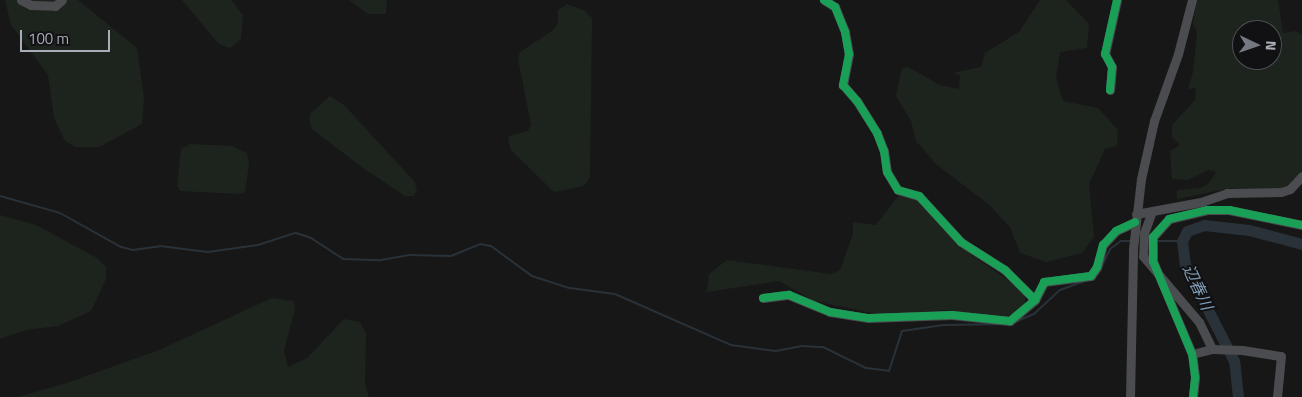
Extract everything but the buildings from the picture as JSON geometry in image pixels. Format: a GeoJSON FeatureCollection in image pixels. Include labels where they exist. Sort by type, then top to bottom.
{"type":"FeatureCollection","features":[{"type":"Feature","properties":{"kind":"street"},"geometry":{"type":"LineString","coordinates":[[21,0],[31,5],[55,6],[62,0]]}},
{"type":"Feature","properties":{"kind":"street"},"geometry":{"type":"LineString","coordinates":[[824,0],[835,8],[845,32],[849,54],[843,85],[857,101],[877,133],[884,151],[887,172],[898,190],[919,196],[961,242],[1005,270],[1035,300]]}},
{"type":"Feature","properties":{"kind":"street"},"geometry":{"type":"LineString","coordinates":[[1110,90],[1112,67],[1105,54],[1117,0]]}},
{"type":"Feature","properties":{"kind":"street"},"geometry":{"type":"LineString","coordinates":[[1130,397],[1135,218],[1148,145],[1178,54],[1192,0]]}},
{"type":"Feature","properties":{"kind":"street"},"geometry":{"type":"LineString","coordinates":[[763,298],[789,295],[830,312],[870,318],[952,316],[1010,321],[1035,300],[1044,282],[1091,276],[1097,267],[1103,245],[1116,231],[1135,218],[1152,211],[1201,202],[1227,193],[1281,192],[1290,189],[1302,176]]}},
{"type":"Feature","properties":{"kind":"street"},"geometry":{"type":"LineString","coordinates":[[1193,397],[1195,377],[1192,354],[1157,271],[1151,248],[1153,238],[1169,219],[1207,210],[1229,210],[1302,225]]}},
{"type":"Feature","properties":{"kind":"street"},"geometry":{"type":"LineString","coordinates":[[1152,211],[1142,247],[1143,256],[1199,322],[1214,349]]}},
{"type":"Feature","properties":{"kind":"street"},"geometry":{"type":"LineString","coordinates":[[1192,354],[1214,349],[1242,350],[1280,356],[1278,397]]}},
{"type":"Feature","properties":{"kind":"shaded area"},"geometry":{"type":"Polygon","coordinates":[[[5,0],[78,0],[137,48],[144,99],[142,124],[99,147],[75,147],[65,141],[54,118],[48,75],[11,25],[5,0]]]}},
{"type":"Feature","properties":{"kind":"shaded area"},"geometry":{"type":"Polygon","coordinates":[[[182,0],[231,0],[243,15],[241,39],[230,48],[219,44],[182,0]]]}},
{"type":"Feature","properties":{"kind":"shaded area"},"geometry":{"type":"Polygon","coordinates":[[[349,0],[387,0],[386,14],[368,14],[349,0]]]}},
{"type":"Feature","properties":{"kind":"shaded area"},"geometry":{"type":"Polygon","coordinates":[[[1040,0],[1066,0],[1089,24],[1087,48],[1060,52],[1056,78],[1063,101],[1098,108],[1118,130],[1117,146],[1105,149],[1089,184],[1094,237],[1082,253],[1046,262],[1020,253],[1010,227],[988,204],[936,164],[916,141],[911,121],[896,96],[902,68],[908,67],[940,85],[959,89],[960,75],[953,73],[981,67],[985,53],[1019,32],[1040,0]]]}},
{"type":"Feature","properties":{"kind":"shaded area"},"geometry":{"type":"Polygon","coordinates":[[[1197,0],[1278,0],[1281,20],[1232,20],[1232,70],[1282,70],[1282,26],[1283,33],[1296,31],[1302,35],[1302,171],[1290,184],[1277,190],[1230,188],[1177,199],[1177,190],[1200,188],[1208,184],[1216,172],[1209,170],[1188,180],[1172,179],[1170,151],[1180,145],[1172,137],[1172,125],[1195,100],[1196,88],[1188,89],[1193,72],[1197,32],[1193,23],[1197,0]]]}},
{"type":"Feature","properties":{"kind":"shaded area"},"geometry":{"type":"Polygon","coordinates":[[[567,4],[585,11],[592,18],[590,178],[584,186],[554,192],[511,150],[508,141],[509,136],[528,131],[531,124],[518,59],[520,52],[552,31],[558,23],[558,10],[567,4]]]}},
{"type":"Feature","properties":{"kind":"shaded area"},"geometry":{"type":"Polygon","coordinates":[[[330,96],[344,105],[414,181],[417,190],[414,196],[405,196],[363,168],[312,129],[309,119],[311,113],[330,96]]]}},
{"type":"Feature","properties":{"kind":"shaded area"},"geometry":{"type":"Polygon","coordinates":[[[190,144],[232,146],[247,153],[249,164],[245,192],[239,194],[180,191],[177,186],[181,149],[190,144]]]}},
{"type":"Feature","properties":{"kind":"shaded area"},"geometry":{"type":"Polygon","coordinates":[[[907,194],[922,199],[970,254],[1025,292],[1025,304],[1020,310],[1006,317],[943,310],[903,315],[872,313],[814,301],[779,281],[707,292],[709,274],[727,260],[831,274],[840,270],[853,234],[853,222],[876,225],[899,195],[907,194]]]}},
{"type":"Feature","properties":{"kind":"shaded area"},"geometry":{"type":"Polygon","coordinates":[[[0,215],[36,225],[97,258],[106,267],[106,279],[91,311],[58,326],[25,330],[0,339],[0,215]]]}},
{"type":"Feature","properties":{"kind":"shaded area"},"geometry":{"type":"Polygon","coordinates":[[[272,298],[293,301],[295,309],[284,351],[288,367],[307,358],[344,319],[360,322],[366,334],[365,384],[369,397],[18,397],[67,383],[159,350],[272,298]]]}},
{"type":"Feature","properties":{"kind":"waterway"},"geometry":{"type":"LineString","coordinates":[[0,196],[60,213],[121,247],[133,250],[160,246],[208,252],[258,245],[296,233],[311,238],[343,259],[381,260],[409,255],[451,256],[480,244],[491,246],[532,276],[570,288],[615,294],[731,345],[776,351],[801,346],[823,347],[866,368],[889,371],[902,331],[944,325],[1003,324]]}},
{"type":"Feature","properties":{"kind":"waterway","name":"辺春川"},"geometry":{"type":"LineString","coordinates":[[1238,397],[1234,361],[1185,265],[1182,241],[1187,231],[1204,225],[1249,230],[1302,244]]}},
{"type":"Feature","properties":{"kind":"waterway"},"geometry":{"type":"LineString","coordinates":[[1098,274],[1110,249],[1121,241],[1130,241]]}},
{"type":"Feature","properties":{"kind":"waterway"},"geometry":{"type":"LineString","coordinates":[[1155,241],[1182,241]]}},
{"type":"Feature","properties":{"kind":"waterway"},"geometry":{"type":"LineString","coordinates":[[1015,322],[1034,314],[1060,290],[1088,280]]}},
{"type":"Feature","properties":{"kind":"cycle path"},"geometry":{"type":"LineString","coordinates":[[824,0],[835,7],[845,32],[849,54],[843,85],[857,101],[877,133],[884,151],[887,172],[898,190],[919,196],[961,242],[1005,270],[1035,300]]}},
{"type":"Feature","properties":{"kind":"cycle path"},"geometry":{"type":"LineString","coordinates":[[1110,90],[1112,67],[1105,54],[1117,0]]}},
{"type":"Feature","properties":{"kind":"cycle path"},"geometry":{"type":"LineString","coordinates":[[1193,397],[1195,377],[1192,354],[1153,261],[1153,237],[1169,219],[1207,210],[1229,210],[1302,225]]}},
{"type":"Feature","properties":{"kind":"cycle path"},"geometry":{"type":"LineString","coordinates":[[763,298],[789,295],[830,312],[869,318],[952,315],[1010,321],[1035,300],[1044,282],[1091,276],[1097,267],[1103,245],[1116,231],[1135,222]]}}]}
